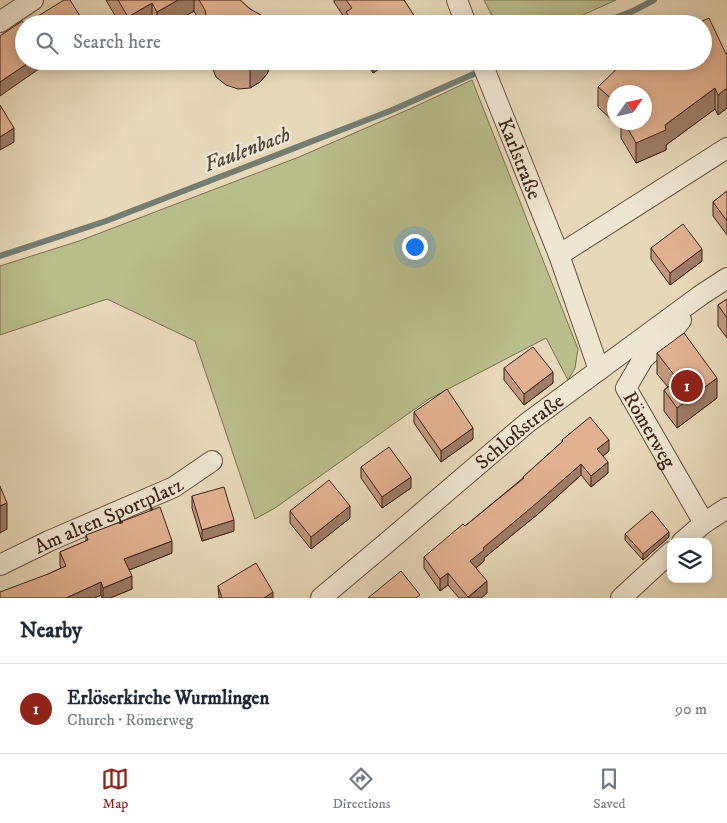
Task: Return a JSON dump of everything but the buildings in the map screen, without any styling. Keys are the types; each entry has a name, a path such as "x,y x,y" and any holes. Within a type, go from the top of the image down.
{"street":[{"path":"0,22 34,0"},
{"path":"457,0 463,15"},
{"name":"Karlstraße","path":"484,70 559,255 599,370"},
{"path":"559,255 727,148"},
{"name":"Schloßstraße","path":"321,598 527,423 727,278"},
{"name":"Römerweg","path":"701,295 672,332 643,359 626,388 704,523"},
{"name":"Am alten Sportplatz","path":"0,565 49,541 174,488 212,461"},
{"path":"687,538 704,523 727,508"},
{"path":"621,598 667,556"}],"green space":[{"path":"484,0 616,0 583,15 492,15"},
{"path":"472,80 578,349 575,368 568,380 546,338 429,399 275,508 255,519 195,341 107,299 0,335 0,266 79,241 299,157"}],"waterway":[{"name":"Faulenbach","path":"623,15 654,0"},
{"name":"Faulenbach","path":"0,256 106,221 390,111 483,70"}],"place":[{"name":"Erlöserkirche Wurmlingen","path":"687,386"}]}
